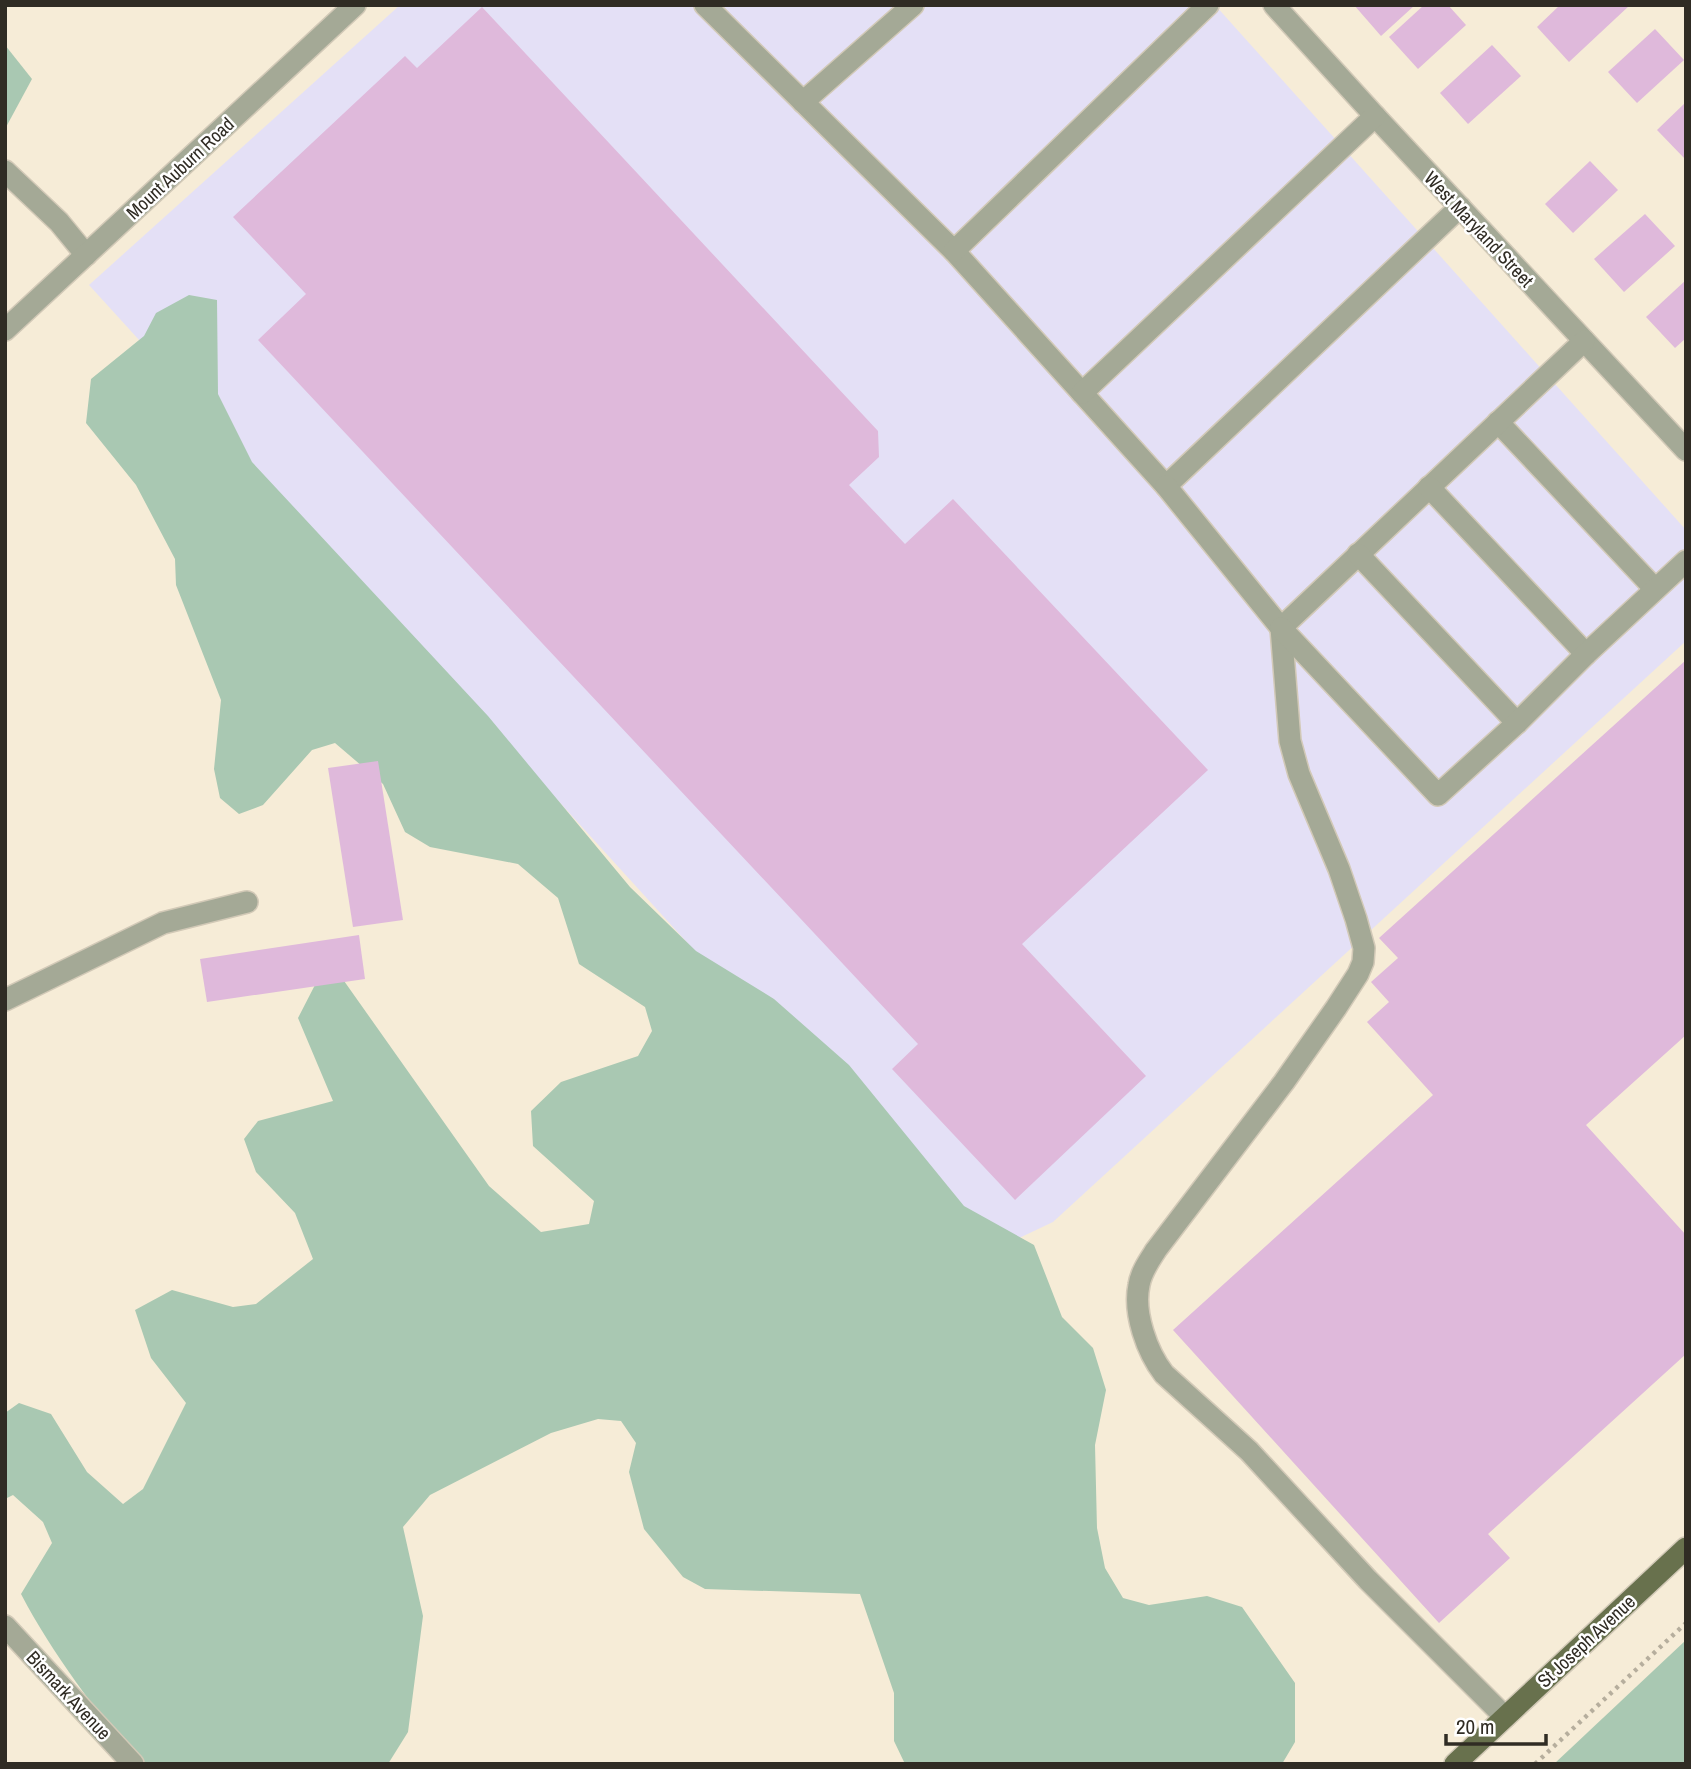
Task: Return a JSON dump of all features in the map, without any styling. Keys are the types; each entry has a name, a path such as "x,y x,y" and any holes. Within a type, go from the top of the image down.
{"main road":[{"name":"St Joseph Avenue","path":"1455,1764 1686,1548"}],"street":[{"name":"Mount Auburn Road","path":"9,319 86,255 355,5"},
{"path":"705,5 954,251 1166,486 1281,628 1438,795 1686,561"},
{"path":"803,102 913,5"},
{"path":"954,251 1208,5"},
{"name":"West Maryland Street","path":"1274,5 1686,450"},
{"path":"1082,393 1375,116"},
{"path":"5,171 59,222 86,255"},
{"path":"1166,486 1460,207"},
{"path":"1281,628 1584,341"},
{"path":"1498,422 1654,589"},
{"path":"1429,487 1586,654"},
{"path":"1358,554 1517,723"},
{"path":"1281,628 1290,741 1299,774 1339,869 1356,919 1364,948 1363,962 1336,1008 1284,1082 1156,1250 1144,1269 1138,1287 1138,1309 1153,1360 1164,1374 1249,1451 1368,1580 1505,1717"},
{"path":"5,1000 163,922 247,902"},
{"name":"Bismark Avenue","path":"5,1626 132,1764"}],"path":[{"path":"1535,1764 1686,1623"}],"shaded area":[{"path":"400,5 1215,5 1686,530 1686,641 1053,1222 975,1259 89,285"}],"green space":[{"path":"5,45 32,79 5,129"},
{"path":"189,295 217,300 218,394 252,462 488,716 630,887 696,951 774,999 849,1065 964,1206 1034,1245 1062,1317 1093,1348 1106,1390 1095,1445 1097,1528 1105,1568 1123,1598 1149,1605 1207,1596 1242,1607 1295,1683 1295,1742 1282,1764 905,1764 894,1741 894,1693 860,1594 705,1589 683,1577 644,1529 629,1472 636,1443 621,1421 598,1419 551,1433 430,1495 403,1527 423,1616 408,1732 388,1764 140,1764 91,1703 61,1661 21,1594 52,1543 43,1522 13,1495 5,1499 5,1413 19,1403 51,1414 87,1472 123,1504 143,1489 186,1403 151,1358 135,1310 172,1290 233,1307 256,1304 313,1259 295,1213 256,1172 244,1139 258,1121 333,1101 298,1018 316,983 337,971 489,1186 541,1232 589,1224 594,1201 533,1146 531,1111 561,1082 638,1056 652,1031 645,1007 579,964 558,898 518,864 430,847 405,832 383,784 335,743 312,750 263,805 239,814 220,798 214,769 221,700 176,585 175,559 136,485 86,423 91,379 144,336 156,313"},
{"path":"1686,1640 1686,1764 1554,1764"}],"building":[{"path":"1354,5 1415,5 1381,36"},
{"path":"1424,5 1448,5 1466,25 1418,69 1389,37"},
{"path":"1560,5 1630,5 1569,62 1537,27"},
{"path":"482,7 878,431 879,457 849,485 905,544 953,499 1208,770 1022,944 1146,1076 1015,1200 892,1069 918,1044 258,340 306,294 233,217 405,56 417,68"},
{"path":"1655,29 1684,60 1637,103 1608,72"},
{"path":"1492,45 1521,76 1468,124 1440,93"},
{"path":"1686,102 1686,160 1657,130"},
{"path":"1590,161 1618,190 1573,233 1545,204"},
{"path":"1645,214 1675,246 1624,292 1594,259"},
{"path":"1686,280 1686,338 1675,348 1646,317"},
{"path":"1686,660 1686,1035 1586,1125 1686,1235 1686,1354 1488,1534 1510,1558 1439,1623 1173,1330 1433,1095 1367,1022 1389,1002 1371,982 1398,958 1379,938"},
{"path":"378,761 403,920 353,927 328,768"},
{"path":"359,935 365,979 207,1002 200,959"}]}
